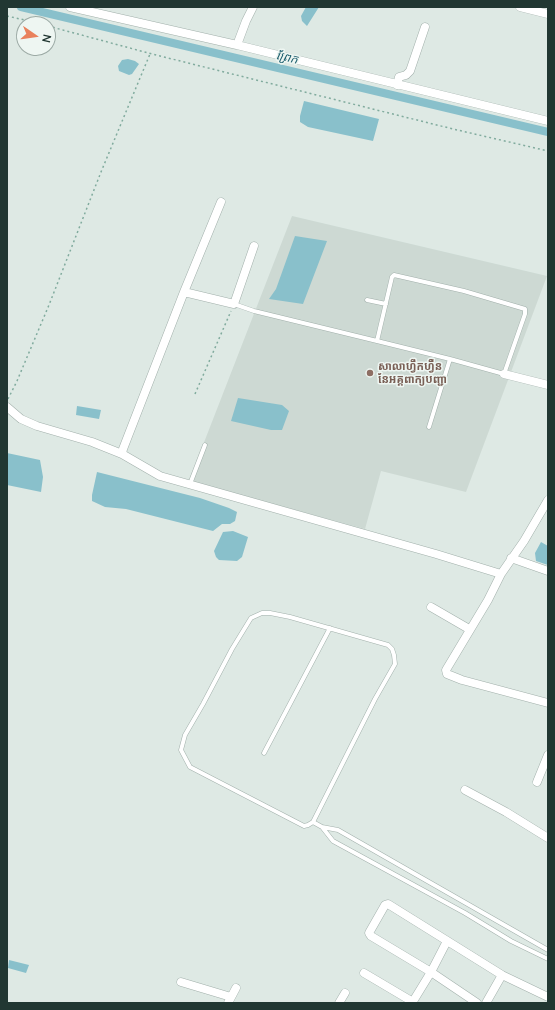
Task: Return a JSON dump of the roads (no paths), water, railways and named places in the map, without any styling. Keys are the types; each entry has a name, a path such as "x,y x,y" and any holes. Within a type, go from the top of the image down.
{"street":[{"path":"70,7 237,45 548,121"},
{"path":"237,45 253,7"},
{"path":"520,7 548,14"},
{"path":"397,85 399,77 406,75 410,71 425,27"},
{"path":"122,454 184,292 221,202"},
{"path":"184,292 234,304 254,246"},
{"path":"504,374 548,385"},
{"path":"7,407 21,419 38,426 92,442 122,454 160,476 284,510 501,574"},
{"path":"548,500 524,541 501,574 488,600 469,629 446,670 447,674 462,680 548,703"},
{"path":"512,558 548,571"},
{"path":"432,607 469,629"},
{"path":"537,782 548,755"},
{"path":"465,790 506,812 548,838"},
{"path":"477,1003 431,972 371,936 370,933 385,905 388,904 502,975 548,997"},
{"path":"364,973 412,1003 431,972 447,941"},
{"path":"486,1003 502,975"},
{"path":"181,982 230,1000 236,988"},
{"path":"339,1003 345,993"}],"lane":[{"path":"234,304 254,311 450,359 504,374 525,314 525,309 464,291 396,275 392,277 377,341"},
{"path":"367,300 386,304"},
{"path":"429,427 450,359"},
{"path":"190,485 205,445"},
{"path":"262,613 270,613 330,628 388,645 392,649 395,664 374,699 313,822 304,826 190,767 181,750 185,735 232,649 251,618 262,613"},
{"path":"264,753 330,628"},
{"path":"313,822 322,827 338,830 548,950"},
{"path":"322,827 333,841 465,913 511,941 548,959"}],"water":[{"path":"306,7 319,7 307,26 302,21 301,16"},
{"path":"128,59 139,64 132,74 129,75 119,71 118,66 122,60"},
{"path":"304,101 379,119 373,141 308,127 300,122"},
{"path":"295,236 327,241 303,304 269,299 276,289"},
{"path":"238,398 282,405 289,411 282,430 271,430 231,421"},
{"path":"77,406 101,410 99,419 76,415"},
{"path":"7,453 40,460 43,477 41,492 7,485"},
{"path":"97,472 200,498 229,508 237,512 235,521 230,524 222,524 213,531 126,509 105,507 92,501"},
{"path":"233,531 248,537 242,557 237,561 219,560 214,551 223,532"},
{"path":"541,542 548,546 548,565 536,561 535,553"},
{"path":"9,960 29,965 26,973 8,968"}],"waterway":[{"name":"ព្រែក","path":"21,7 548,132"}],"place":[{"name":"សាលាហ្វឹកហ្វឺន នែអគ្គពាក្យបញ្ជា","path":"370,373"}]}
